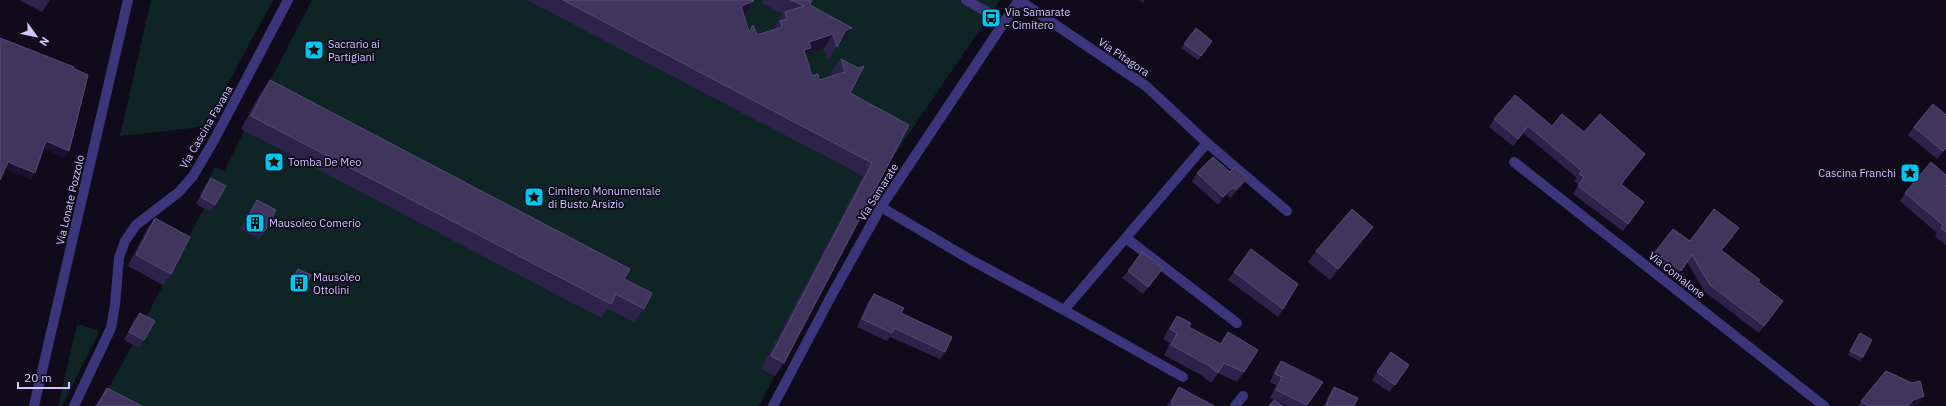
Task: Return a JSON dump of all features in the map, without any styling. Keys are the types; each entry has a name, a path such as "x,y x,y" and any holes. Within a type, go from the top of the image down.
{"street":[{"name":"Via Lonate Pozzolo","path":"34,406 128,0"},
{"name":"Via Cascina Favana","path":"74,406 111,328 115,304 119,258 125,241 136,225 176,195 193,176 214,142 288,0"},
{"path":"966,0 992,14"},
{"name":"Via Pitagora","path":"1019,0 1146,86 1207,144 1287,211"},
{"name":"Via Samarate","path":"773,406 835,289 881,207 1019,0"},
{"path":"1064,310 1207,144"},
{"name":"Via Comalone","path":"1514,162 1824,406"},
{"path":"881,207 971,260 1183,377"},
{"path":"1126,238 1237,323"},
{"path":"1235,406 1243,396"}],"green space":[{"path":"151,0 273,0 207,123 192,128 120,136"},
{"name":"Cimitero Monumentale di Busto Arsizio","path":"312,0 1000,0 876,182 759,406 95,406 101,403 132,345 124,340 134,321 142,325 163,285 128,266 147,229 183,248 204,208 196,204 215,167 224,171 244,131 241,129 260,94 263,95"},
{"path":"77,324 98,330 99,332 62,406 58,406"}],"building":[{"path":"563,0 751,0 754,1 741,6 749,32 753,25 757,35 782,27 780,21 787,19 785,12 804,6 791,0 812,0 810,5 852,28 846,30 837,47 833,34 809,42 811,48 804,50 812,76 818,74 819,80 845,72 841,59 858,68 864,66 850,93 909,125 784,363 771,356 872,163"},
{"path":"1196,28 1212,41 1201,56 1184,44"},
{"path":"0,38 74,67 73,68 88,75 69,151 46,141 35,173 8,162 0,180"},
{"path":"270,80 630,269 624,279 652,293 644,309 616,294 611,304 251,116"},
{"path":"1515,95 1552,126 1562,114 1584,132 1600,114 1645,154 1621,184 1644,202 1628,224 1578,186 1584,177 1579,174 1582,171 1528,126 1518,139 1494,119"},
{"path":"1933,104 1946,115 1946,148 1943,151 1914,127"},
{"path":"1213,157 1230,172 1235,167 1247,178 1236,190 1233,187 1223,197 1197,173"},
{"path":"1931,162 1946,175 1946,232 1941,228 1943,225 1905,193"},
{"path":"211,178 226,186 215,205 201,197"},
{"path":"257,200 276,210 265,231 246,221"},
{"path":"1352,209 1373,227 1338,269 1316,251"},
{"path":"1714,209 1739,228 1721,250 1760,280 1758,282 1783,301 1764,326 1710,285 1692,255 1681,271 1655,252 1673,229 1690,241"},
{"path":"155,218 190,237 171,274 136,255"},
{"path":"1251,249 1298,284 1283,309 1234,272"},
{"path":"1142,252 1163,268 1148,287 1128,271"},
{"path":"298,269 311,275 305,288 292,281"},
{"path":"874,294 904,308 901,313 952,337 945,352 894,328 892,333 862,319"},
{"path":"140,313 155,321 144,340 129,332"},
{"path":"1177,316 1191,323 1189,327 1221,344 1228,332 1258,350 1244,372 1224,363 1218,373 1208,365 1171,345 1177,333 1170,329"},
{"path":"1860,333 1872,340 1863,357 1850,351"},
{"path":"1391,352 1409,365 1395,385 1377,372"},
{"path":"1281,361 1323,382 1307,405 1276,390 1282,377 1275,374"},
{"path":"1886,371 1912,383 1920,381 1924,396 1913,400 1908,406 1868,406 1861,401"},
{"path":"1179,387 1214,406 1172,406 1172,401"},
{"path":"1334,387 1358,398 1354,406 1326,406"},
{"path":"107,388 142,406 97,406"},
{"path":"1274,400 1283,406 1269,406"}],"place":[{"name":"Via Samarate - Cimitero","path":"991,18"},
{"name":"Sacrario ai Partigiani","path":"314,50"},
{"name":"Tomba De Meo","path":"274,162"},
{"name":"Cascina Franchi","path":"1910,173"},
{"name":"Cimitero Monumentale di Busto Arsizio","path":"534,197"},
{"name":"Mausoleo Comerio","path":"255,223"},
{"name":"Mausoleo Ottolini","path":"299,283"}]}
